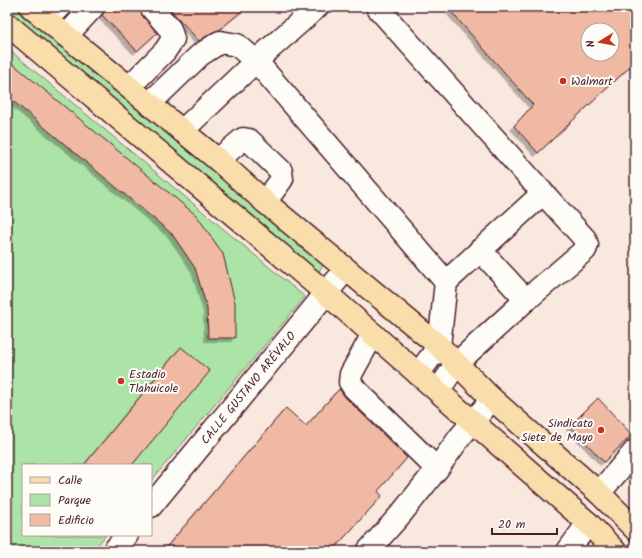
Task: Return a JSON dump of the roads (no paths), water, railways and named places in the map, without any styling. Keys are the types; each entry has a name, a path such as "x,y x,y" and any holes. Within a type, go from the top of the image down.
{"main road":[{"path":"46,11 66,36 218,160 265,202 439,346 492,399 599,493 635,529"},
{"path":"7,24 326,293 588,523 615,551"}],"street":[{"path":"66,36 93,7"},
{"path":"129,87 165,51 173,39 170,29 151,7"},
{"path":"182,131 316,7"},
{"path":"377,7 585,239 587,245 585,250 526,300 456,363 438,391"},
{"path":"149,104 200,55 220,42 237,45 256,61 446,282"},
{"path":"218,160 243,139 249,140 272,160 281,171 282,179 265,202"},
{"path":"418,374 439,346 446,282 543,193"},
{"path":"480,250 526,300"},
{"name":"CALLE GUSTAVO ARÉVALO","path":"152,505 346,269"},
{"path":"373,334 351,374 350,382 354,388 437,469"},
{"path":"368,551 401,514 437,469 472,421 492,399"},
{"path":"599,493 635,451"},
{"path":"568,551 588,523"},
{"path":"114,551 127,536"}],"place":[{"name":"Walmart","path":"563,81"},
{"name":"Estadio Tlahuicole","path":"121,381"},
{"name":"Sindicato Siete de Mayo","path":"601,430"}]}
